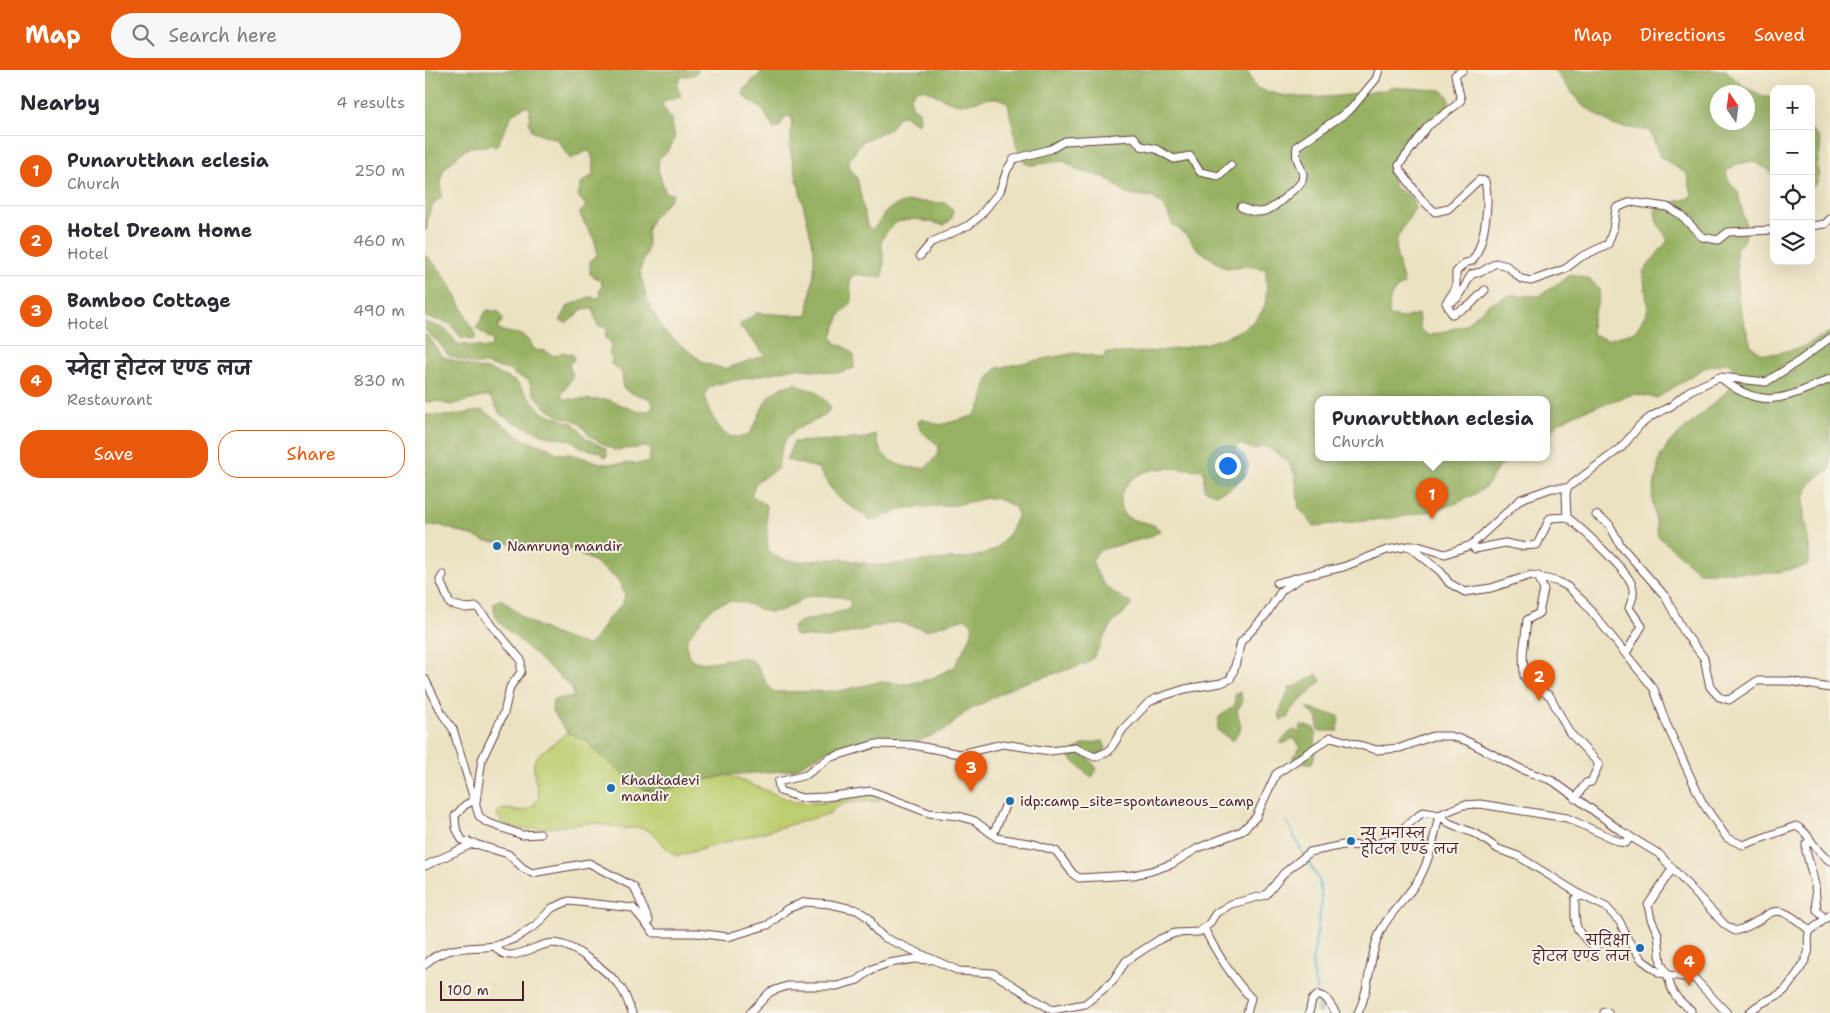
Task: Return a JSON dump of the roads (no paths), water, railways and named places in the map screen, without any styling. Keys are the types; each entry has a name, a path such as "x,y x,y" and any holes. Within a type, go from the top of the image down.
{"street":[{"path":"1241,206 1257,214 1265,212 1298,186 1303,174 1297,166 1297,146 1350,110 1376,79 1379,70"},
{"path":"1445,303 1456,288 1456,272 1465,263 1472,261 1481,246 1487,194 1485,181 1479,180 1448,210 1435,212 1422,200 1400,170 1399,165 1428,126 1461,100 1455,76 1463,70"},
{"path":"920,256 932,242 969,225 979,217 1000,191 1007,170 1014,160 1051,149 1065,141 1134,137 1141,146 1156,149 1174,159 1190,156 1200,172 1219,176 1231,165"},
{"path":"1445,303 1456,300 1461,295 1472,274 1487,269 1496,263 1507,266 1521,279 1531,281 1565,269 1581,257 1608,244 1613,230 1616,208 1631,202 1667,207 1681,216 1702,237 1718,240 1728,232 1770,230"},
{"path":"1815,225 1825,224 1830,219"},
{"path":"1445,303 1451,314 1462,311 1485,290"},
{"path":"1626,653 1642,626 1629,608 1634,593 1632,584 1604,551 1567,517 1565,494 1567,488 1622,447 1639,426 1671,406 1689,391 1720,378 1766,382 1830,338"},
{"path":"1720,378 1734,389 1751,398 1786,398 1830,379"},
{"path":"1277,583 1299,575 1303,576 1343,567 1387,550 1418,546 1445,554 1471,546 1521,499 1551,488 1567,488"},
{"path":"1596,515 1609,524 1621,546 1665,596 1684,632 1704,658 1710,688 1719,697 1729,700 1757,681 1789,681 1830,688"},
{"path":"1471,546 1475,549 1505,543 1520,546 1537,545 1551,518 1567,517"},
{"path":"1409,546 1441,572 1449,583 1465,592 1491,588 1531,575 1538,575 1568,588 1626,653 1658,695 1666,724 1702,802 1727,838 1743,845 1796,826 1805,830 1814,848 1830,861"},
{"path":"443,575 440,580 450,604 466,608 477,607 521,660 521,672 510,687 504,713 482,758 476,801"},
{"path":"1538,575 1544,590 1539,613 1527,620 1523,654 1523,676 1530,684 1550,696 1569,732 1599,764 1591,782 1586,783 1575,799"},
{"path":"1303,576 1282,590 1265,616 1241,642 1230,679 1221,683 1185,689 1149,702 1123,729 1109,751 1095,757 1075,748 1050,750 1003,744 960,754 913,745 875,744 829,758 806,775 778,782 780,791 802,798 825,798 871,791 929,813 975,821 997,838 1034,844 1055,851 1073,874 1079,878 1133,875 1172,864 1198,848 1249,826 1257,817 1276,774 1331,737 1377,750 1400,748 1433,736 1450,736 1467,741 1532,774 1553,781 1575,799 1630,837 1659,854 1725,925 1735,931 1744,928 1770,911 1778,910 1795,917 1810,931"},
{"path":"425,680 443,715 453,729 479,816 486,822 522,835 540,834"},
{"path":"476,801 465,805 455,816 456,828 462,840 491,847 508,854 523,868 532,873 589,864 634,888 654,933"},
{"path":"1439,815 1463,805 1481,804 1567,818 1620,842 1625,843 1630,837"},
{"path":"993,835 1005,806"},
{"path":"1079,1013 1085,1004 1112,982 1126,962 1160,939 1175,933 1199,932 1205,928 1216,913 1231,904 1266,895 1284,873 1311,852 1343,845 1370,846 1391,839 1423,812 1439,815 1449,823 1478,835 1498,849 1518,856 1581,895 1606,907 1619,922 1628,940 1642,960 1660,973 1695,979 1727,1013"},
{"path":"1358,1013 1365,997 1371,953 1377,938 1396,906 1420,877 1439,815"},
{"path":"1749,1013 1768,998 1783,992 1807,955 1810,931 1827,917 1817,910 1812,870 1806,851 1806,844 1810,840"},
{"path":"425,866 473,843"},
{"path":"1672,869 1648,905 1658,934 1661,963 1677,1000 1691,1010 1691,1013"},
{"path":"1581,895 1575,899 1575,922 1579,935 1596,948 1591,956"},
{"path":"425,965 430,959 446,950 495,946 522,934 536,925 552,908 569,901 633,908 654,933 696,933 728,937 768,925 787,909 805,902 830,904 857,910 869,918 874,928 883,937 959,970 993,973 1052,1010 1085,1004"},
{"path":"1205,928 1214,946 1232,971 1235,981 1251,998 1247,1013"},
{"path":"495,946 499,953 508,956 555,943 578,952 599,967 621,988 632,1013"},
{"path":"750,1013 770,992 787,986 837,986 858,980 872,968 915,959 943,963"},
{"path":"1309,1013 1312,1000 1318,995 1326,998 1336,1013"}],"waterway":[{"path":"1287,821 1303,854"},
{"path":"1308,861 1319,880 1322,900 1312,964 1317,994"},
{"path":"1318,998 1319,1013"}],"place":[{"name":"Punarutthan eclesia","path":"1432,519"},
{"name":"Namrung mandir","path":"497,546"},
{"name":"Hotel Dream Home","path":"1539,701"},
{"name":"Khadkadevi mandir","path":"611,788"},
{"name":"Bamboo Cottage","path":"971,792"},
{"name":"idp:camp_site=spontaneous_camp","path":"1010,801"},
{"name":"न्यू मनास्लु होटल एण्ड लज","path":"1351,841"},
{"name":"सदिक्षा होटल एण्ड लज","path":"1640,948"},
{"name":"स्नेहा होटल एण्ड लज","path":"1689,986"}]}
